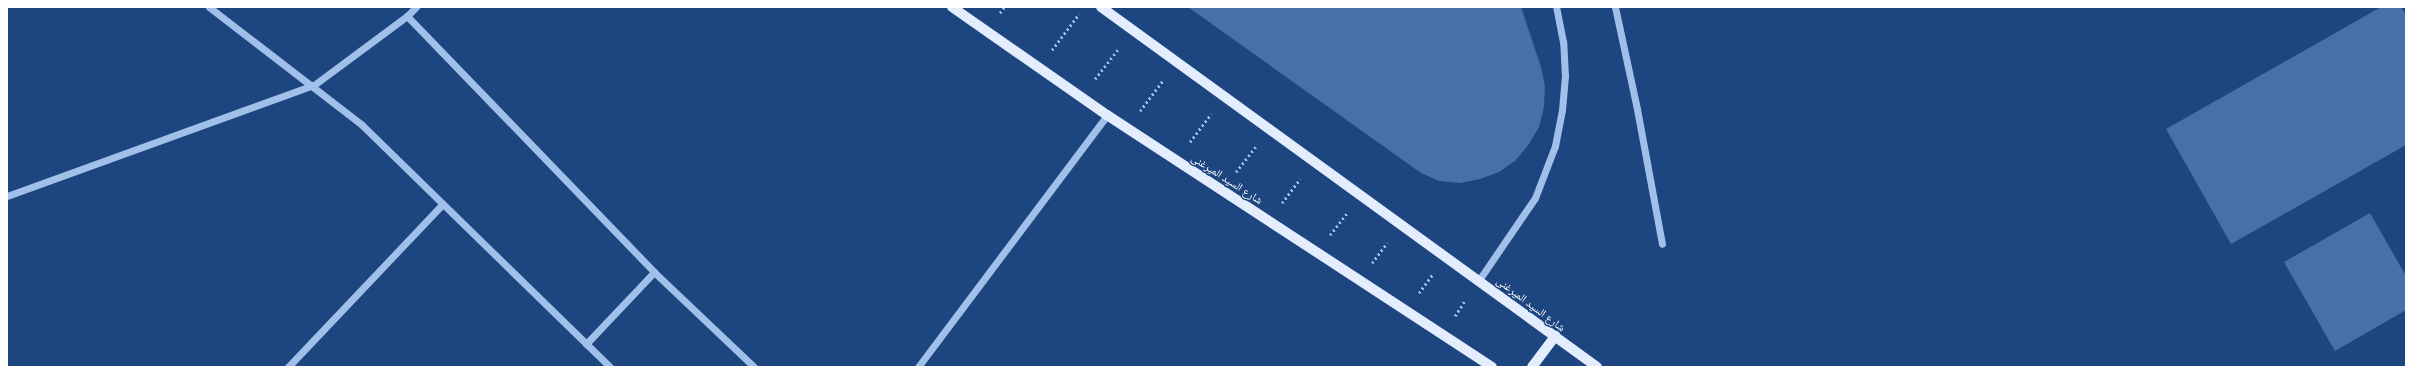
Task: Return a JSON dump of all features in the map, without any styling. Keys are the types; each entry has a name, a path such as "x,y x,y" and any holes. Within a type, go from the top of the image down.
{"main road":[{"name":"شارع السيد الميرغنى","path":"952,7 1107,115 1492,367"},
{"name":"شارع السيد الميرغنى","path":"1101,7 1361,194 1597,367"},
{"path":"1532,367 1554,336"}],"lane":[{"path":"209,7 314,85 362,125 442,205 610,367"},
{"path":"7,196 314,85 407,16 416,7"},
{"path":"1479,280 1535,198 1555,146 1562,110 1565,76 1563,42 1556,7"},
{"path":"1615,7 1637,109 1662,244"},
{"path":"407,16 654,272 754,367"},
{"path":"918,367 1107,115"},
{"path":"288,367 442,205"},
{"path":"586,344 654,272"}],"path":[{"path":"1039,67 1084,7"},
{"path":"1081,97 1132,30"},
{"path":"1127,128 1177,62"},
{"path":"1176,160 1225,96"},
{"path":"1222,190 1269,128"},
{"path":"1268,221 1314,160"},
{"path":"1316,253 1361,194"},
{"path":"1358,280 1402,224"},
{"path":"1405,311 1446,256"},
{"path":"1442,335 1479,280"}],"building":[{"path":"1188,7 1521,7 1541,67 1545,86 1544,107 1539,127 1529,144 1516,160 1499,172 1480,179 1460,183 1439,181 1421,173"},
{"path":"2381,7 2401,7 2406,15 2406,145 2231,244 2166,129"},
{"path":"2370,213 2406,276 2406,310 2335,351 2284,262"}]}
